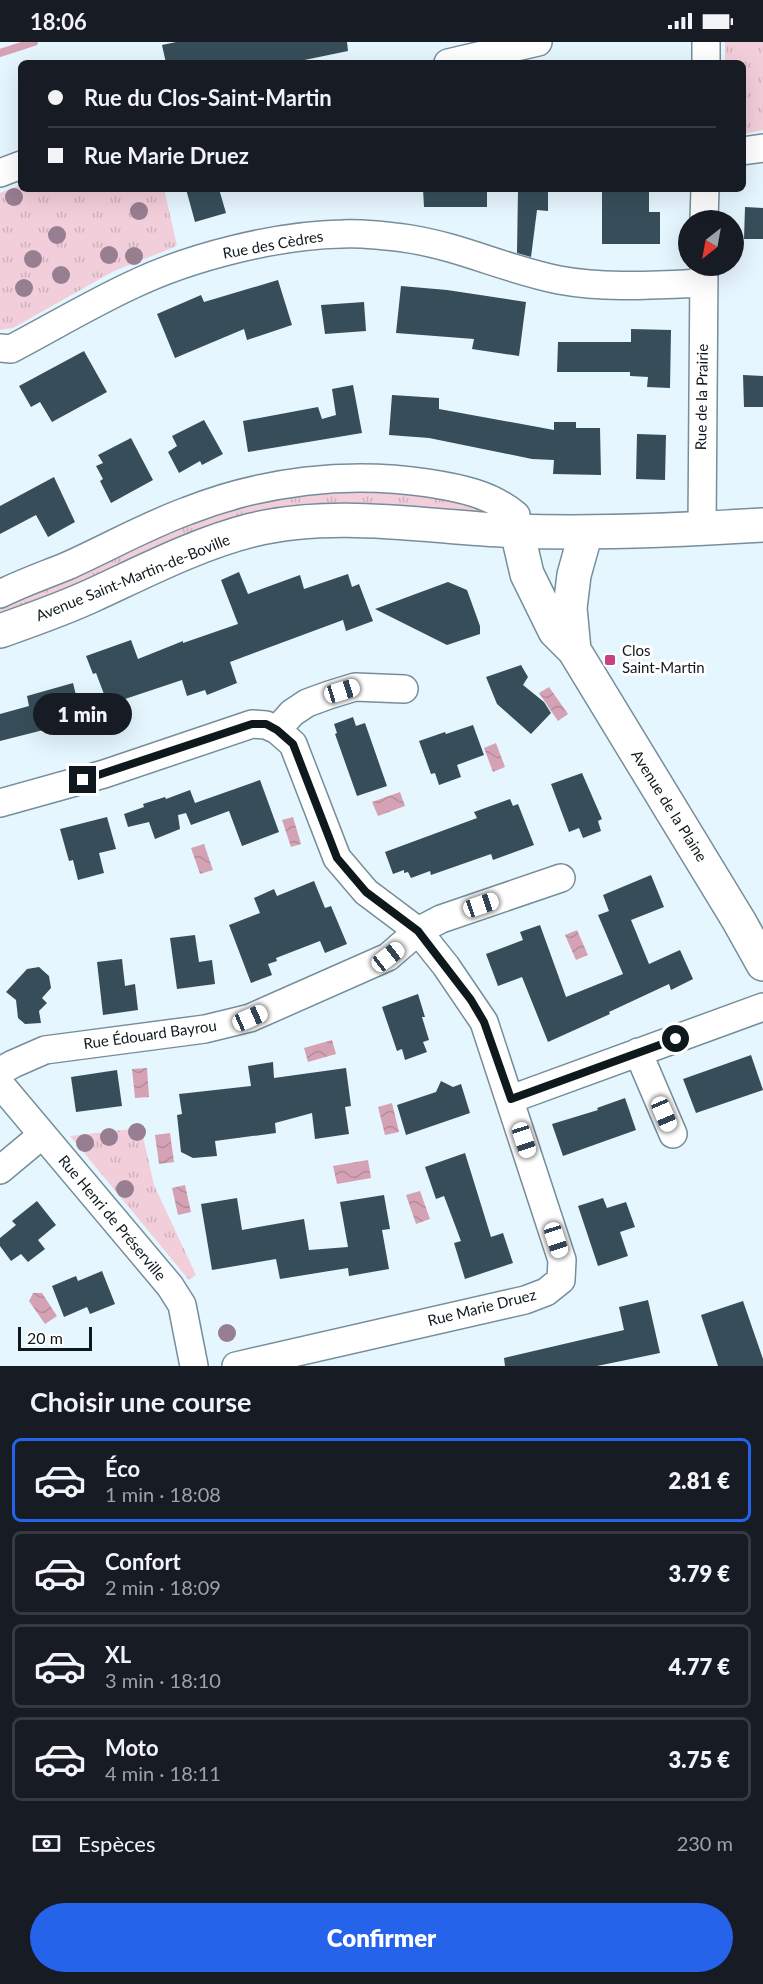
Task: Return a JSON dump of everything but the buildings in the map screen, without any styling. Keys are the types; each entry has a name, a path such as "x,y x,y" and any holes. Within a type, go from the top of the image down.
{"street":[{"path":"461,60 538,42"},
{"path":"706,42 706,60"},
{"path":"746,151 763,148"},
{"path":"0,173 18,166"},
{"path":"704,210 705,192"},
{"name":"Rue des Cèdres","path":"0,348 11,349 132,284 190,263 244,248 293,239 341,234 387,236 438,245 560,280 616,286 689,276"},
{"name":"Rue de la Prairie","path":"702,529 704,276"},
{"path":"0,594 186,511 223,498 309,480 367,478 407,480 442,485 483,495 502,504 516,515 517,531"},
{"name":"Avenue Saint-Martin-de-Boville","path":"0,631 90,596 210,544 253,530 297,523 353,521 517,531 586,532 763,525"},
{"name":"Avenue Saint-Martin-de-Boville","path":"702,529 763,533"},
{"name":"Avenue de la Plaine","path":"517,531 527,574 555,632 574,650 740,921 763,963"},
{"name":"Avenue de la Plaine","path":"574,650 570,608 574,575 586,532"},
{"path":"0,803 104,774 252,724 266,724 277,730 299,708 329,694 355,687 404,689"},
{"name":"Rue Marie Druez","path":"236,1366 525,1300 546,1292 561,1280 562,1260 484,1022 446,966 418,931 366,892 337,858 293,744 277,730"},
{"name":"Rue Édouard Bayrou","path":"0,1071 45,1050 205,1029 250,1018 388,957 418,931 441,919 561,878"},
{"path":"511,1099 763,1007"},
{"path":"638,1052 673,1134"},
{"name":"Rue Henri de Préserville","path":"0,1084 170,1286 182,1305 194,1366"},
{"path":"3,1172 42,1135"}],"green space":[{"path":"725,42 763,42 763,130 746,133 746,60 725,60"},
{"path":"18,186 18,192 165,192 177,246 114,271 13,328 0,330 0,193"},
{"path":"308,490 438,492 487,510 482,516 354,505 0,619 0,609 82,574 173,528 212,512"},
{"path":"141,1128 154,1185 196,1275 189,1280 70,1136"}],"water":[{"path":"549,687 568,714 558,721 539,693"},
{"path":"496,743 505,767 493,772 484,748"},
{"path":"400,792 405,806 378,816 372,802"},
{"path":"293,817 301,844 291,847 282,820"},
{"path":"204,844 213,870 200,874 191,848"},
{"path":"577,930 588,955 576,960 565,935"},
{"path":"332,1040 336,1054 308,1062 304,1048"},
{"path":"147,1068 149,1097 135,1098 132,1069"},
{"path":"392,1103 399,1132 385,1135 378,1107"},
{"path":"170,1133 174,1162 159,1164 155,1135"},
{"path":"368,1160 371,1178 337,1184 333,1166"},
{"path":"185,1185 191,1212 178,1215 172,1188"},
{"path":"420,1191 430,1219 416,1224 406,1195"},
{"path":"33,1293 42,1293 57,1316 45,1324 29,1301"}],"waterway":[{"path":"0,53 34,42"}],"place":[{"name":"Clos Saint-Martin","path":"610,660"}],"route":[{"path":"83,780 252,724 266,724 293,744 337,858 366,892 418,931 471,1000 484,1022 511,1099 676,1039"}]}
